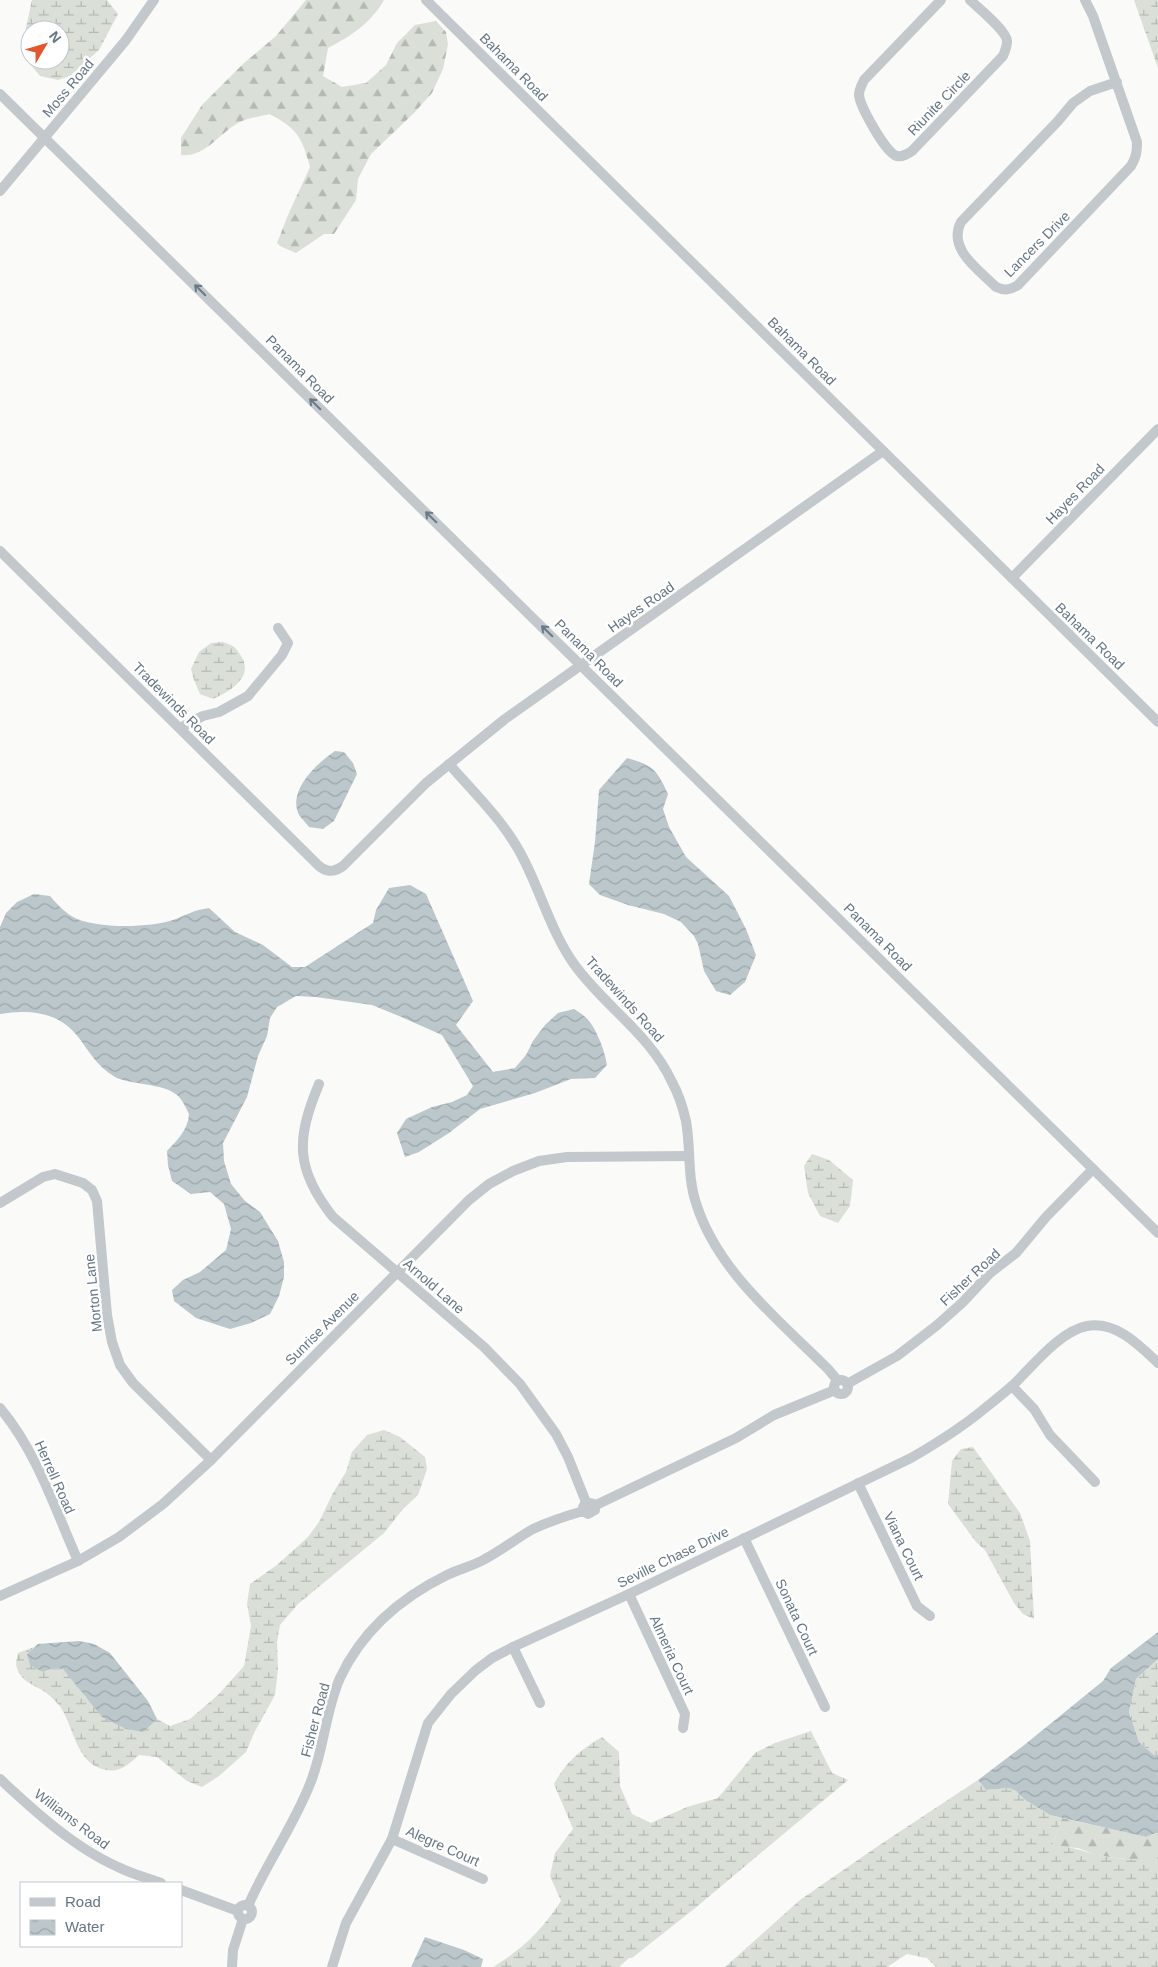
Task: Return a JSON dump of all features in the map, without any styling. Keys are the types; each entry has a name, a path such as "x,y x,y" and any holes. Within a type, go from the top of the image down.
{"street":[{"name":"Moss Road","path":"0,191 126,40 154,0"},
{"name":"Bahama Road","path":"426,0 1158,722"},
{"name":"Riunite Circle","path":"941,0 864,80 860,88 861,101 884,146 892,154 898,156 912,152 1003,56 1007,40 1003,32 970,0"},
{"name":"Lancers Drive","path":"1085,0 1093,16 1137,142 1138,152 1131,166 1018,285 1012,289 1003,290 996,287 961,251 956,234 961,222 1073,103 1090,91 1116,82"},
{"name":"Panama Road","path":"0,94 1158,1233"},
{"name":"Hayes Road","path":"1012,578 1158,429"},
{"name":"Hayes Road","path":"331,871 343,866 426,783 505,719 883,451"},
{"name":"Tradewinds Road","path":"0,551 319,866 324,870 331,871"},
{"path":"180,728 203,716 219,712 248,696 282,655 288,643 278,628"},
{"name":"Tradewinds Road","path":"449,764 512,837 562,946 575,965 594,989 645,1039 662,1061 673,1083 686,1121 690,1178 695,1202 710,1239 741,1282 828,1369 840,1385"},
{"name":"Arnold Lane","path":"318,1084 307,1111 302,1134 303,1157 307,1176 319,1199 333,1217 484,1347 520,1384 556,1434 568,1457 588,1506"},
{"name":"Sunrise Avenue","path":"0,1596 78,1562 119,1537 163,1504 211,1460 469,1200 490,1184 513,1171 539,1162 567,1157 688,1156"},
{"name":"Fisher Road","path":"241,1915 242,1906 248,1906 260,1879 288,1832 310,1783 340,1681 352,1656 371,1630 394,1607 425,1586 497,1553 532,1530 736,1438 774,1415 897,1356 936,1326 962,1303 990,1273 1016,1253 1046,1217 1093,1169"},
{"name":"Morton Lane","path":"0,1203 43,1177 55,1174 83,1183 92,1190 97,1201 107,1315 112,1342 120,1364 133,1383 211,1460"},
{"name":"Seville Chase Drive","path":"332,1967 346,1923 392,1839 428,1723 461,1683 492,1658 629,1594 939,1442 1012,1386 1061,1338 1074,1330 1088,1326 1104,1327 1121,1332 1135,1341 1158,1363"},
{"path":"1012,1386 1034,1409 1050,1435 1095,1482"},
{"name":"Herrell Road","path":"0,1408 24,1441 36,1464 78,1562"},
{"name":"Viana Court","path":"858,1483 918,1606 930,1616"},
{"name":"Sonata Court","path":"744,1538 825,1708"},
{"name":"Almeria Court","path":"629,1594 685,1714 683,1728"},
{"path":"513,1648 540,1703"},
{"name":"Williams Road","path":"0,1779 37,1812 94,1855 118,1868 159,1882"},
{"name":"Alegre Court","path":"392,1839 483,1879"},
{"path":"182,1890 241,1915 232,1967"}],"green space":[{"path":"32,0 107,0 118,14 99,50 70,76 58,80 40,76 35,70 70,70 70,20 28,20"},
{"path":"306,0 384,0 373,16 360,28 328,48 323,76 342,87 366,83 386,65 397,43 415,25 436,21 446,32 448,44 443,69 432,93 371,154 358,179 356,200 334,234 324,234 296,253 277,243 310,167 301,141 292,129 269,114 249,119 231,127 204,149 189,155 181,155 181,138 202,105 243,64 276,36"},
{"path":"1134,0 1158,0 1158,68"},
{"path":"223,642 237,650 241,656 245,671 243,677 233,688 213,699 200,694 191,669 199,652 211,643"},
{"path":"812,1154 829,1160 853,1180 850,1206 838,1223 820,1216 808,1193 804,1166"},
{"path":"384,1430 400,1437 425,1457 427,1469 418,1495 403,1509 384,1533 298,1604 280,1625 277,1642 278,1669 275,1695 246,1752 219,1776 202,1787 187,1781 157,1757 139,1755 124,1767 111,1771 96,1766 88,1760 77,1744 59,1705 47,1693 25,1680 19,1673 16,1665 18,1653 34,1647 27,1654 43,1672 53,1668 63,1669 86,1698 144,1732 157,1719 170,1726 190,1719 218,1695 244,1666 251,1626 247,1604 250,1584 277,1565 308,1537 319,1522 346,1472 352,1452 367,1435"},
{"path":"973,1447 1020,1513 1030,1541 1034,1619 1023,1614 1014,1603 985,1550 976,1542 948,1504 952,1461 961,1449"},
{"path":"1158,1659 1158,1755 1154,1755 1139,1742 1129,1712 1136,1679"},
{"path":"811,1731 832,1773 848,1780 694,1909 632,1958 629,1958 619,1967 493,1967 514,1953 531,1938 561,1901 550,1876 555,1853 573,1829 554,1784 569,1763 587,1746 602,1737 619,1752 620,1786 632,1814 651,1823 687,1807 718,1798 755,1753 775,1743"},
{"path":"978,1780 986,1790 1009,1788 1050,1815 1062,1818 1052,1846 1070,1847 1098,1855 1149,1861 1158,1874 1158,1967 936,1967 927,1958 907,1954 887,1967 725,1967 800,1900"},
{"path":"1062,1818 1146,1837 1158,1832 1158,1874 1148,1861 1096,1855 1078,1848 1052,1846"}],"water":[{"path":"335,751 344,752 353,763 357,774 334,821 323,829 309,827 299,815 296,806 300,787 313,770"},
{"path":"627,758 648,766 661,779 668,794 663,809 669,827 686,857 729,896 746,929 756,955 745,982 730,995 716,991 704,971 698,944 694,936 681,922 664,914 628,905 600,895 589,884 595,842 599,790"},
{"path":"410,885 426,894 473,1001 456,1025 493,1072 515,1068 526,1055 533,1041 545,1025 558,1013 574,1009 588,1020 596,1031 607,1065 595,1078 571,1079 535,1093 480,1109 449,1133 419,1152 405,1157 397,1133 406,1119 432,1107 452,1102 467,1095 473,1086 442,1035 372,1005 296,996 277,1007 270,1018 267,1036 258,1056 247,1097 223,1143 224,1161 231,1184 245,1201 260,1212 278,1241 284,1262 284,1277 279,1296 270,1314 251,1323 230,1329 196,1318 174,1301 172,1290 183,1280 200,1272 226,1250 231,1229 224,1204 210,1192 191,1194 172,1181 167,1151 179,1138 187,1125 189,1114 181,1099 171,1091 121,1080 109,1073 71,1029 54,1018 44,1014 22,1012 0,1014 0,927 6,913 17,902 34,894 50,896 63,910 73,917 94,924 122,926 151,925 209,908 235,932 263,945 292,967 305,967 373,923 376,910 389,888"},
{"path":"1158,1632 1158,1659 1136,1679 1129,1712 1139,1742 1154,1755 1158,1755 1158,1832 1146,1837 1050,1815 1009,1788 986,1790 978,1780 1103,1681 1111,1668"},
{"path":"79,1641 94,1644 110,1653 148,1701 157,1719 144,1732 126,1729 102,1717 63,1669 53,1668 43,1672 30,1665 27,1654 38,1644"},
{"path":"425,1937 464,1950 483,1959 481,1967 411,1967"}]}
